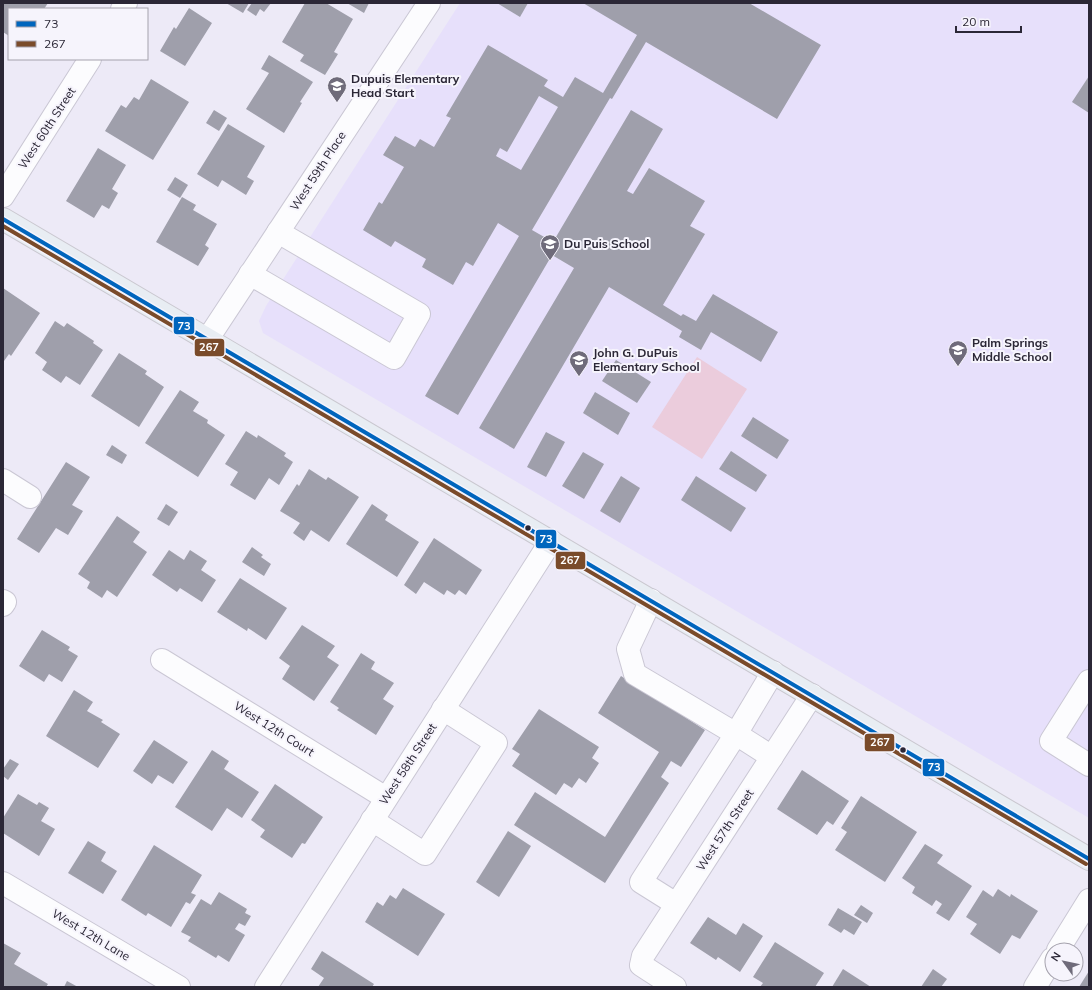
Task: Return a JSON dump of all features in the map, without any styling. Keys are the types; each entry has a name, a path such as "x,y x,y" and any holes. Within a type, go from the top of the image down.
{"main road":[{"path":"3,218 207,340 551,541 1089,859"}],"street":[{"name":"West 59th Place","path":"207,340 429,3"},
{"name":"West 60th Street","path":"3,196 89,60"},
{"path":"250,274 394,358 419,314 278,232"},
{"path":"3,480 30,497"},
{"name":"West 58th Street","path":"266,987 551,541"},
{"path":"651,600 628,649 635,674 772,757"},
{"path":"3,601 5,602 3,606"},
{"name":"West 12th Court","path":"162,660 386,798"},
{"path":"676,904 642,882 736,734 773,672"},
{"path":"1089,681 1051,741 1089,766"},
{"name":"West 57th Street","path":"676,987 641,965 643,956 812,695"},
{"path":"372,820 424,854 496,743 443,709"},
{"name":"West 12th Lane","path":"3,883 179,987"},
{"path":"1063,942 1089,900"},
{"path":"1035,987 1044,972"}],"shaded area":[{"name":"John G. DuPuis Elementary School","path":"460,3 1089,3 1089,818 263,333 259,321 266,306"},
{"path":"697,357 747,389 702,459 652,427"}],"building":[{"path":"3,3 48,3 45,8 8,8 8,35 3,32"},
{"path":"226,3 249,3 243,13"},
{"path":"252,3 271,3 264,12 260,9 256,16 247,10"},
{"path":"305,3 326,3 353,19 334,52 338,54 325,75 300,61 304,55 282,42"},
{"path":"347,3 369,3 364,13"},
{"path":"497,3 528,3 520,17"},
{"path":"583,3 749,3 821,45 777,119 646,42 612,99 610,98 532,230 553,242 631,110 663,129 627,191 633,194 649,168 705,201 690,226 705,234 663,305 681,316 683,314 696,321 713,294 778,332 761,362 711,332 701,350 679,337 682,331 609,287 514,449 479,428 574,268 552,255 458,415 425,396 519,236 498,223 473,266 466,262 453,285 422,267 426,259 395,241 391,247 363,230 379,202 382,204 404,167 383,155 395,136 415,147 420,139 434,147 451,118 446,116 488,45 548,80 544,86 563,97 575,77 603,93 637,35","holes":["539,96 558,107 521,170 496,156 500,148 507,152"]},
{"path":"189,8 212,23 185,66 160,51 174,27 176,29"},
{"path":"269,55 313,82 300,102 302,103 284,133 246,109 269,73 261,69"},
{"path":"1089,76 1089,113 1072,102"},
{"path":"151,79 189,102 153,160 105,131 121,105 126,108 134,97 139,100"},
{"path":"214,110 227,118 219,131 206,123"},
{"path":"228,124 265,146 247,177 254,181 246,195 222,180 218,187 197,174"},
{"path":"98,148 126,165 112,189 118,193 109,209 102,205 94,218 66,201"},
{"path":"175,177 188,185 180,198 167,190"},
{"path":"182,197 196,205 193,210 217,224 205,245 209,248 198,266 156,242"},
{"path":"3,288 40,313 11,356 9,354 4,361 3,361"},
{"path":"55,321 64,327 67,323 94,341 93,343 103,350 80,385 66,376 61,383 42,370 47,362 35,353"},
{"path":"119,353 147,371 145,374 164,387 139,427 91,396"},
{"path":"616,360 651,382 637,403 602,381"},
{"path":"180,390 199,402 193,411 208,420 207,423 225,435 198,477 145,443"},
{"path":"595,392 630,413 618,435 583,413"},
{"path":"753,417 789,440 777,459 741,436"},
{"path":"246,431 257,438 258,435 286,453 284,456 293,462 279,485 269,478 255,500 230,485 238,472 225,464"},
{"path":"546,432 565,442 546,477 527,467"},
{"path":"112,445 127,455 122,464 106,455"},
{"path":"731,451 767,475 756,492 719,469"},
{"path":"583,452 604,464 584,499 562,486"},
{"path":"66,462 90,477 72,505 83,511 68,535 56,528 39,553 17,539"},
{"path":"309,469 326,480 328,477 359,497 329,542 311,530 304,541 293,533 300,523 280,511 297,484 299,486"},
{"path":"621,476 640,488 620,523 600,511"},
{"path":"696,476 746,508 731,532 681,500"},
{"path":"166,504 178,512 169,526 157,519"},
{"path":"372,504 388,515 385,520 419,542 397,577 346,544"},
{"path":"117,516 140,532 133,542 147,552 117,597 107,590 102,598 87,588 90,582 78,574"},
{"path":"434,538 482,570 466,595 459,590 455,595 447,590 444,595 424,582 416,594 404,585"},
{"path":"252,547 263,555 261,557 271,564 264,576 242,562"},
{"path":"169,550 184,560 190,550 207,561 201,570 216,580 202,602 180,588 177,592 152,575"},
{"path":"240,578 287,608 266,640 248,628 247,631 217,612"},
{"path":"302,625 335,646 327,657 339,665 314,701 282,679 290,666 279,658"},
{"path":"42,630 70,647 68,650 78,656 62,682 49,674 44,682 19,666"},
{"path":"361,653 375,662 371,669 394,683 383,699 394,706 376,735 337,710 339,708 330,702"},
{"path":"621,676 705,730 681,767 671,761 661,777 669,783 605,883 514,825 535,792 605,837 659,752 598,713"},
{"path":"74,690 93,702 87,711 103,720 101,722 120,734 98,768 46,736"},
{"path":"539,709 599,747 592,758 599,763 586,783 579,778 572,788 564,783 556,795 512,766 520,754 512,749"},
{"path":"154,740 188,762 173,784 158,775 152,784 133,771"},
{"path":"212,750 229,761 224,769 259,792 242,818 227,808 212,831 175,807"},
{"path":"10,759 19,764 8,780 3,776 3,769"},
{"path":"802,770 849,801 833,825 827,821 817,835 777,809"},
{"path":"275,784 323,817 305,844 302,843 292,858 260,837 265,830 251,820"},
{"path":"18,794 37,805 39,802 49,808 41,821 55,829 39,856 3,833 3,818"},
{"path":"861,796 917,832 885,882 835,850 847,832 841,828"},
{"path":"508,831 531,846 499,897 476,882"},
{"path":"88,841 106,852 101,861 117,871 103,894 68,873"},
{"path":"925,844 943,855 937,863 972,886 949,921 936,913 942,904 936,900 932,906 912,893 915,887 902,878"},
{"path":"154,845 202,875 191,893 196,895 190,904 186,902 171,927 148,913 146,916 121,900"},
{"path":"403,888 445,914 418,956 365,922 377,902 383,906 390,895 396,899"},
{"path":"998,889 1010,897 1011,894 1038,911 1020,939 1012,935 1000,954 970,934 977,924 966,917 983,890 993,897"},
{"path":"219,892 247,909 245,913 251,916 245,926 239,923 235,929 245,935 229,962 218,955 216,958 188,941 191,937 181,932 201,899 211,905"},
{"path":"861,905 873,913 867,923 854,915"},
{"path":"838,908 862,922 854,935 844,929 841,933 828,925"},
{"path":"708,917 736,935 743,923 763,936 740,972 718,957 716,960 690,943"},
{"path":"775,942 824,973 815,987 760,987 763,983 753,977"},
{"path":"3,943 21,953 14,964 48,984 46,987 3,987"},
{"path":"322,951 374,984 372,987 318,987 324,978 311,969"},
{"path":"843,969 871,987 832,987"},
{"path":"933,969 947,979 941,987 921,987"},
{"path":"1089,971 1089,987 1079,987 1082,982 1084,982 1084,979"},
{"path":"67,981 78,987 64,987"}],"transit line":[{"name":"73","path":"3,219 1089,859"},
{"name":"267","path":"3,226 1086,864"}],"place":[{"name":"Dupuis Elementary Head Start","path":"337,103"},
{"name":"Du Puis School","path":"550,261"},
{"name":"Palm Springs Middle School","path":"958,367"},
{"name":"John G. DuPuis Elementary School","path":"579,377"}]}
